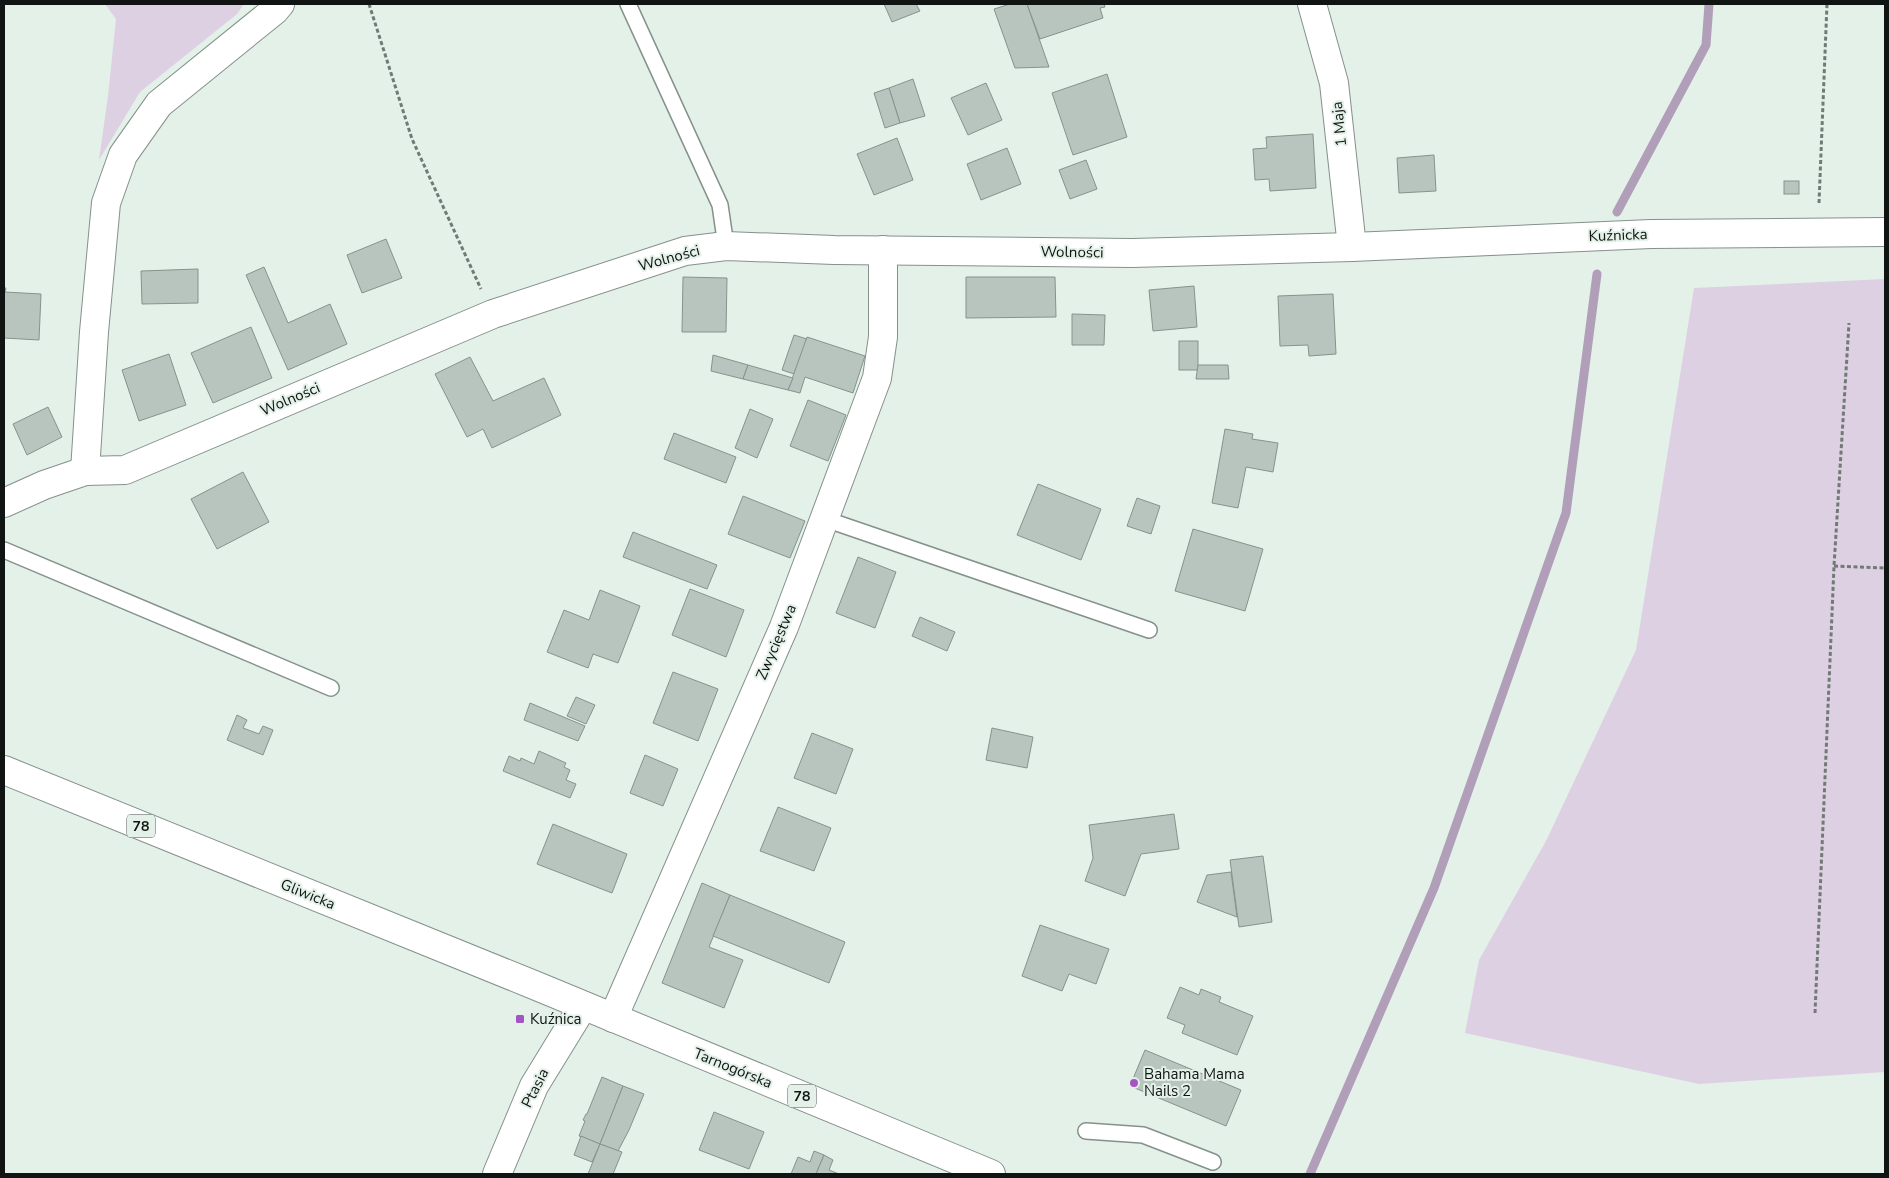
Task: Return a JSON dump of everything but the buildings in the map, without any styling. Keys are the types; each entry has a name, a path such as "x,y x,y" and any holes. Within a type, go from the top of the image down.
{"street":[{"path":"85,472 94,332 106,203 123,155 160,104 280,4"},
{"name":"1 Maja","path":"1312,4 1334,83 1352,247"},
{"name":"Kuźnicka","path":"1352,247 1632,234 1885,232"},
{"name":"Wolności","path":"4,503 44,485 85,472 125,470 493,314 685,251 726,246 1132,253 1352,247"},
{"name":"Zwycięstwa","path":"613,1018 784,627 877,378 883,337 883,250"},
{"name":"Gliwicka","path":"4,770 613,1018"},
{"name":"Ptasia","path":"497,1174 534,1086 583,1006"},
{"name":"Tarnogórska","path":"613,1018 991,1174"}],"lane":[{"path":"628,4 720,205 726,246"},
{"path":"825,519 1149,630"},
{"path":"4,550 331,688"},
{"path":"1086,1131 1143,1135 1213,1162"}],"path":[{"path":"369,4 412,139 493,314"},
{"path":"1818,232 1827,4"},
{"path":"1815,1013 1834,566 1849,322"},
{"path":"1834,566 1885,568"}],"shaded area":[{"path":"105,4 244,4 237,14 140,92 99,160 116,19"},
{"path":"1885,279 1885,1072 1699,1084 1465,1033 1479,960 1546,841 1636,650 1694,288"}],"waterway":[{"path":"1617,212 1706,45 1709,4"},
{"path":"1310,1174 1434,888 1566,513 1597,274"}],"place":[{"name":"Kuźnica","path":"520,1019"},
{"name":"Bahama Mama Nails 2","path":"1134,1083"}]}
